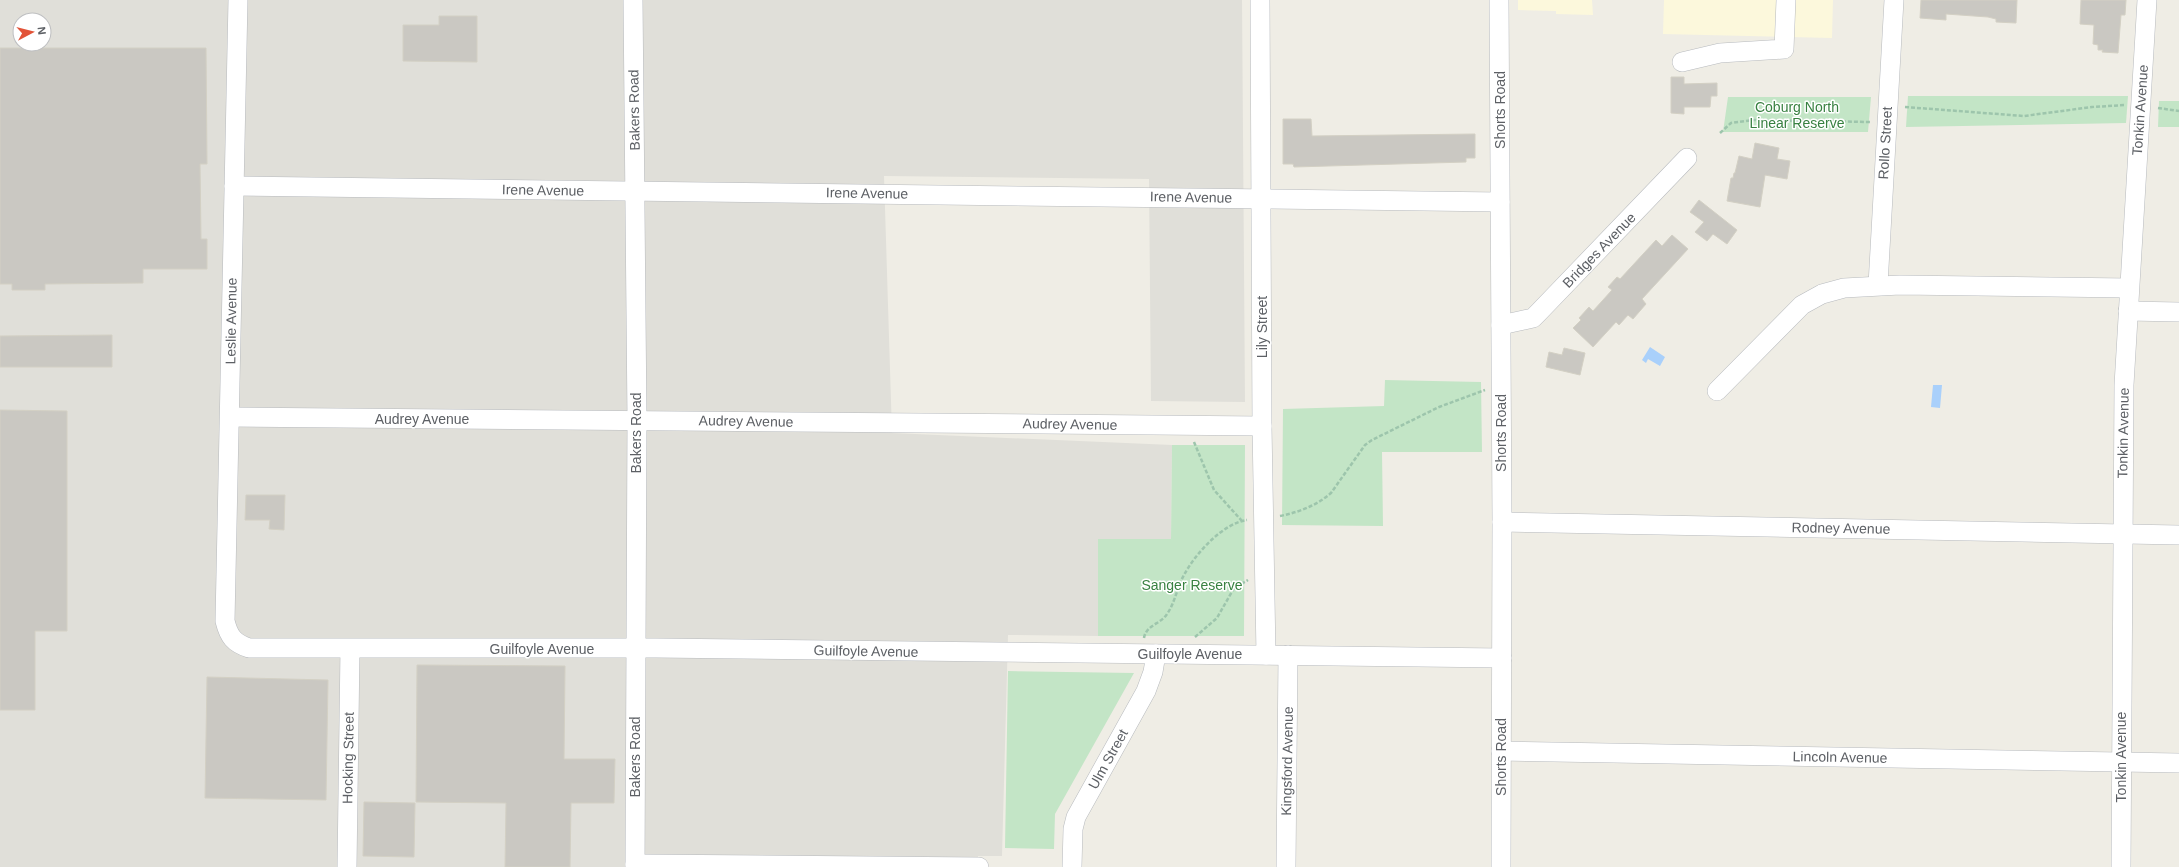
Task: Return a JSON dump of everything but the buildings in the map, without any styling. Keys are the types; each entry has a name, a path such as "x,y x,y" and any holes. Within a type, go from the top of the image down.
{"street":[{"name":"Leslie Avenue","path":"232,640 225,621 238,0"},
{"name":"Bakers Road","path":"634,0 637,420 635,865"},
{"name":"Lily Street","path":"1260,0 1262,426 1266,655"},
{"name":"Shorts Road","path":"1499,0 1502,522 1501,867"},
{"path":"1682,62 1720,53 1784,50 1786,0"},
{"name":"Rollo Street","path":"1878,285 1886,115 1894,0"},
{"name":"Tonkin Avenue","path":"2121,867 2122,437 2129,288 2147,0"},
{"name":"Bridges Avenue","path":"1501,325 1532,318 1539,312 1687,158"},
{"name":"Irene Avenue","path":"234,186 1500,202"},
{"path":"1717,391 1802,305 1813,298 1844,288 1878,285 2129,288"},
{"path":"2128,311 2179,312"},
{"name":"Audrey Avenue","path":"230,417 1262,426"},
{"name":"Rodney Avenue","path":"1502,522 2179,535"},
{"name":"Guilfoyle Avenue","path":"232,640 249,648 636,648 1502,658"},
{"name":"Hocking Street","path":"347,867 350,649"},
{"name":"Ulm Street","path":"1072,867 1073,829 1076,817 1146,690 1153,672 1150,654"},
{"name":"Kingsford Avenue","path":"1286,867 1288,655"},
{"name":"Lincoln Avenue","path":"1501,751 2179,763"},
{"path":"635,865 979,867"}],"path":[{"path":"1720,133 1732,123 1753,120 1886,115 1958,110 2002,116 2024,116 2092,106 2140,106 2179,111"},
{"path":"1150,654 1147,630 1166,615 1183,575 1197,555 1213,538 1235,523 1242,521 1264,520 1310,507 1331,493 1365,445 1382,434 1472,393 1485,390 1501,390"},
{"path":"1189,426 1214,490 1242,521"},
{"path":"1193,638 1217,618 1234,588 1248,580"}],"shaded area":[{"path":"0,0 1242,0 1245,402 1151,401 1149,179 884,176 892,433 1172,445 1171,539 1098,539 1098,636 1008,635 1002,856 978,856 978,867 0,867"},
{"path":"1518,0 1592,0 1593,15 1556,14 1556,11 1518,10"},
{"path":"1664,0 1833,0 1832,38 1663,34"}],"green space":[{"path":"1908,96 2128,96 2126,123 1906,127"},
{"name":"Coburg North Linear Reserve","path":"1728,97 1871,97 1868,132 1723,132"},
{"path":"2159,101 2179,101 2179,127 2158,127"},
{"path":"1385,380 1481,382 1482,452 1382,452 1383,526 1282,525 1283,409 1384,406"},
{"name":"Sanger Reserve","path":"1172,445 1245,445 1244,636 1098,636 1098,539 1171,539"},
{"path":"1008,671 1134,673 1055,814 1054,849 1005,848"}],"water":[{"path":"1650,347 1665,357 1660,366 1648,359 1646,363 1642,360"},
{"path":"1933,385 1942,385 1940,408 1931,407"}]}
